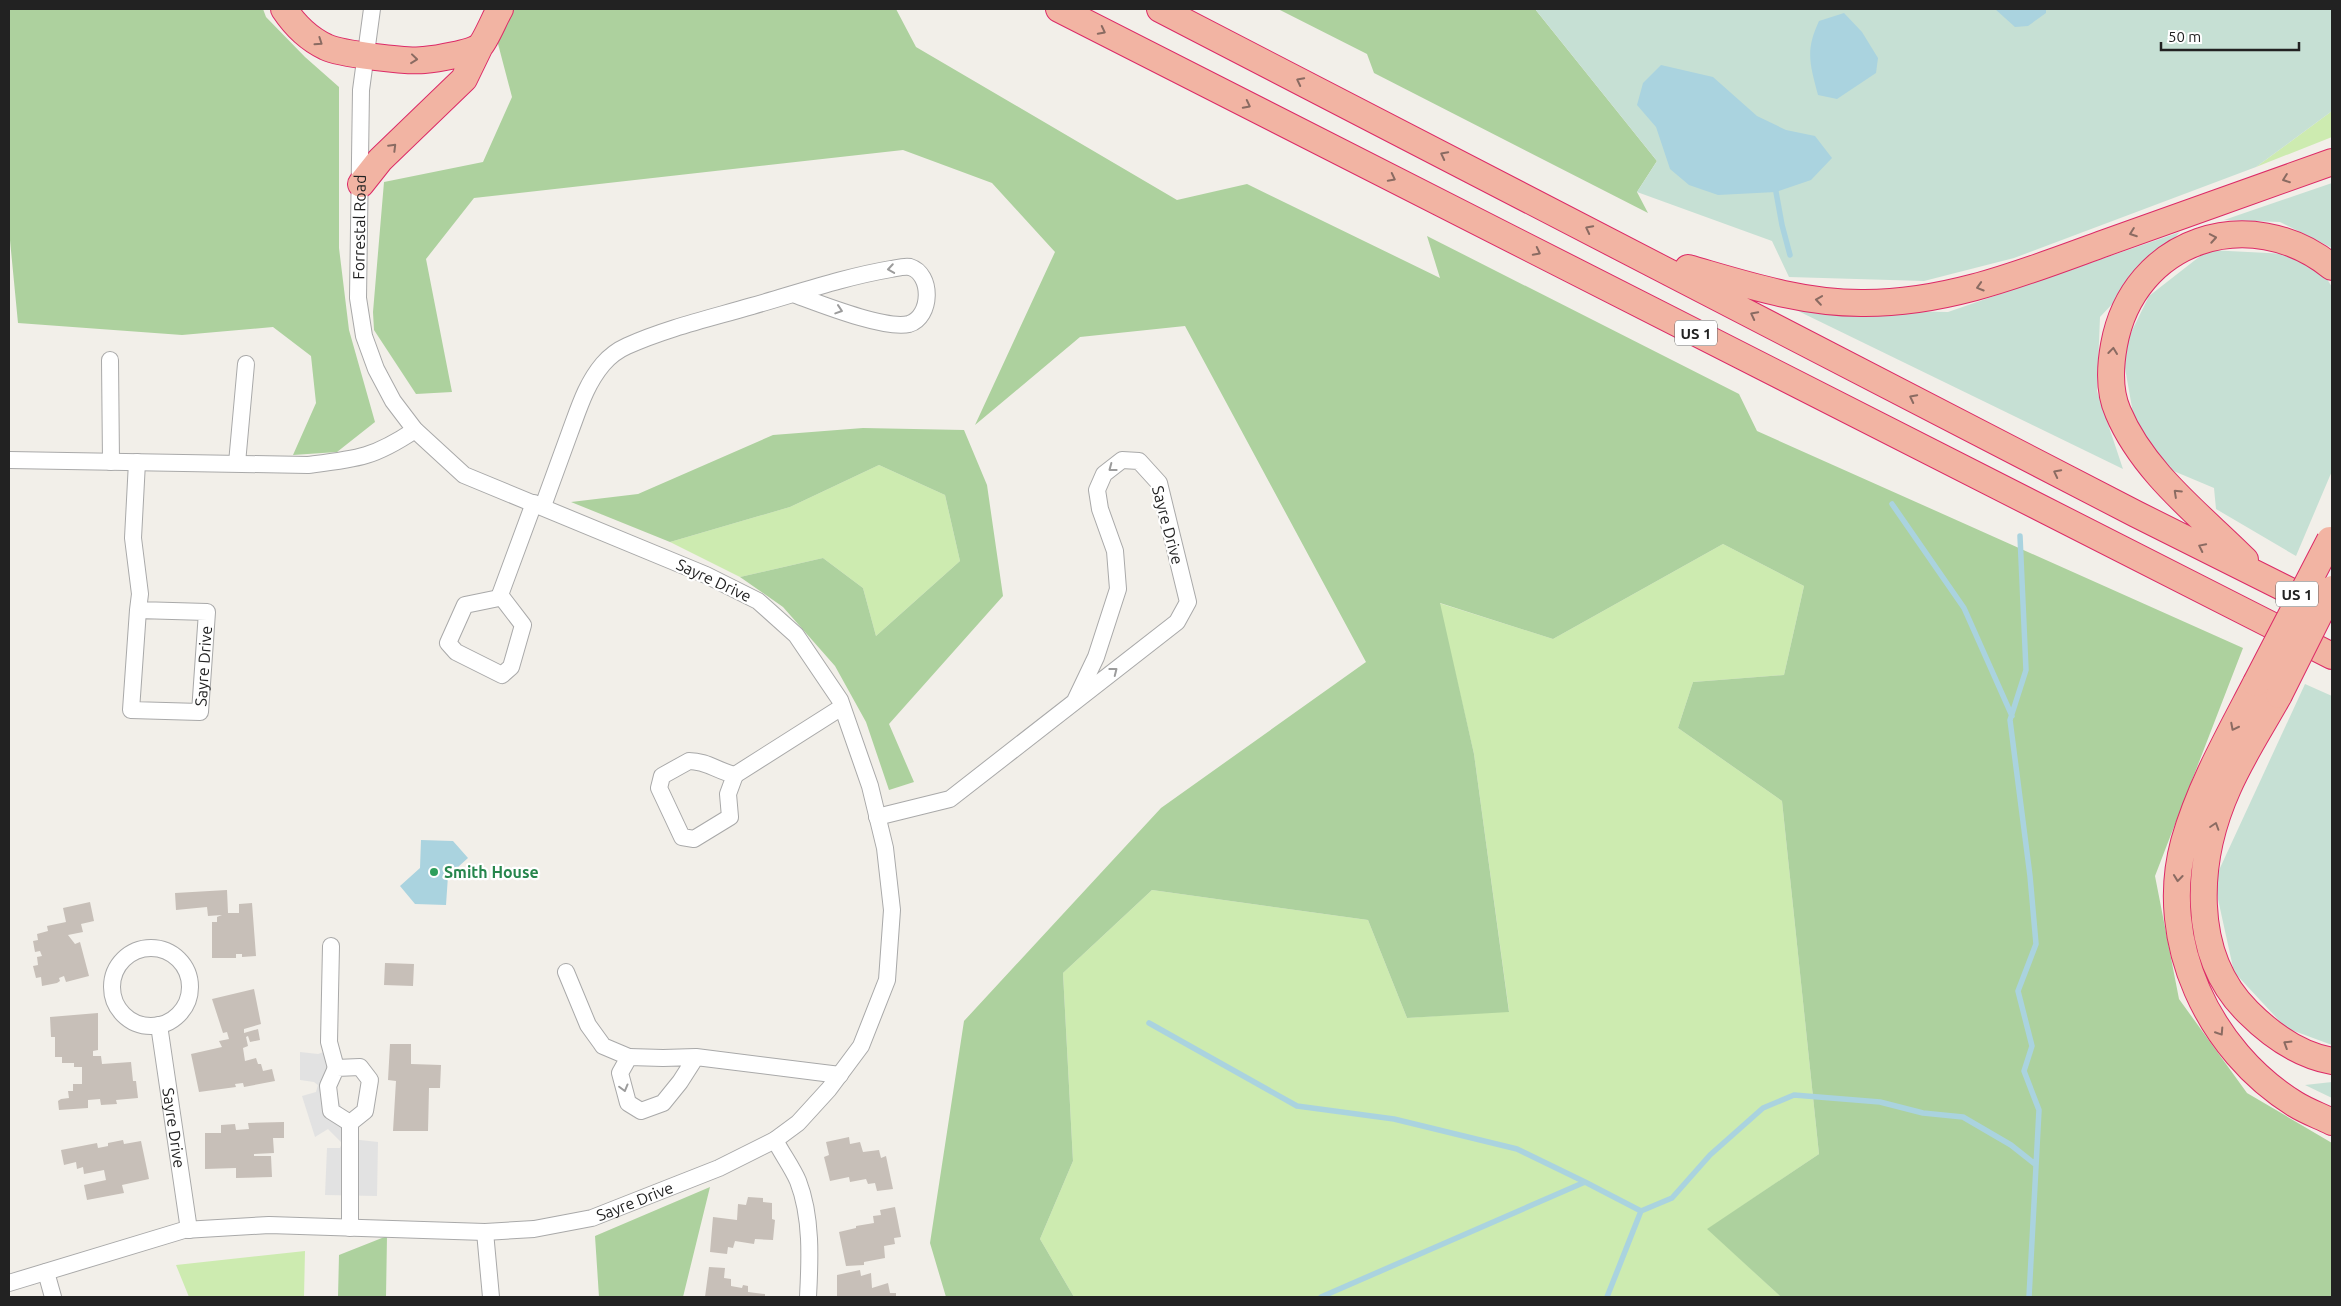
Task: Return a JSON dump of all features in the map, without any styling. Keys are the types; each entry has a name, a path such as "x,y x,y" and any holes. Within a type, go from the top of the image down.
{"highway":[{"path":"284,9 302,29 325,47 344,53 423,60 480,46"},
{"path":"361,184 380,160 464,78 500,9"},
{"name":"US 1","path":"1059,9 2332,656"},
{"name":"US 1","path":"1160,9 2136,514 2332,613"},
{"path":"1632,252 1760,288 1811,299 1862,303 1916,300 1974,289 2003,280 2332,162"},
{"path":"2262,576 2156,473 2134,442 2118,411 2111,382 2118,326 2127,304 2144,278 2165,258 2202,240 2244,234 2284,240 2303,248 2332,268"},
{"path":"2331,538 2216,761 2184,843 2177,890 2179,926 2193,983 2204,1006 2231,1049 2263,1080 2295,1104 2332,1122"},
{"path":"2332,589 2279,695 2228,788 2209,845 2202,893 2206,934 2218,970 2238,1003 2265,1029 2291,1047 2332,1061"}],"street":[{"name":"Forrestal Road","path":"372,9 361,90 358,298 364,336 376,369 393,401 415,430"},
{"path":"500,596 523,625 511,667 502,675 456,652 448,644 465,605 499,598 585,390 603,364 617,352 678,328 793,294 866,274 908,267 916,270 922,277 928,297 924,312 918,320 900,325 864,318 793,294"},
{"path":"110,360 112,462"},
{"path":"237,464 246,364"},
{"path":"9,460 308,465 354,460 387,448 415,430"},
{"name":"Sayre Drive","path":"9,1283 190,1230 269,1225 485,1232 534,1229 592,1218 719,1168 775,1140 798,1123 840,1075 862,1046 887,980 892,910 885,848 870,786 840,700 796,635 758,601 706,575 464,475 415,430"},
{"name":"Sayre Drive","path":"877,817 950,799 1177,622 1188,602 1159,483 1139,461 1122,460 1104,474 1097,490 1100,509 1115,551 1118,589 1096,657 1075,701"},
{"name":"Sayre Drive","path":"137,462 133,538 140,594 138,610 131,710 200,712 207,612 138,610"},
{"path":"735,775 720,772 703,761 689,761 662,776 659,788 682,837 694,839 730,817 728,794 735,775 842,707"},
{"path":"331,946 329,1042 336,1068 328,1086 331,1111 350,1123"},
{"path":"148,948 162,949 178,959 188,975 190,988 188,1001 181,1012 171,1021 159,1025 146,1026 134,1022 116,1004 113,992 113,979 121,962 136,951 148,948"},
{"path":"566,972 588,1025 601,1043 629,1057 696,1057 840,1075"},
{"name":"Sayre Drive","path":"159,1025 190,1230"},
{"path":"629,1057 620,1073 628,1103 641,1111 663,1103 680,1082 696,1057"},
{"path":"336,1068 360,1067 370,1080 365,1111 350,1123"},
{"path":"350,1123 350,1228"},
{"path":"775,1140 798,1181 805,1211 810,1259 808,1297"},
{"path":"485,1232 491,1297"},
{"path":"46,1272 54,1297"}],"green space":[{"path":"9,9 263,9 266,17 305,57 339,87 339,248 349,330 375,422 337,452 293,455 316,403 311,356 273,327 182,335 18,323 9,230"},
{"path":"513,9 896,9 916,47 1177,200 1247,184 1440,278 1427,236 1739,394 1757,431 2243,648 2155,876 2179,999 2247,1093 2332,1143 2332,1297 1781,1297 1707,1229 1819,1154 1782,801 1678,728 1693,682 1784,675 1804,586 1723,544 1553,639 1440,603 1474,754 1509,1012 1407,1018 1368,920 1152,890 1063,973 1073,1161 1040,1239 1074,1297 946,1297 930,1243 964,1021 1161,808 1366,662 1185,326 1080,337 975,425 1055,252 992,183 903,150 474,198 426,259 452,392 416,394 374,330 373,312 384,182 483,162 512,97 497,40"},
{"path":"1278,9 1535,9 1657,161 1637,192 1648,213 1374,73 1367,54"},
{"path":"1535,9 2332,9 2332,111 2256,167 2014,258 1924,281 1789,277 1772,241 1637,192 1657,161"},
{"path":"2332,111 2332,137 2256,167"},
{"path":"2332,183 2332,248 2280,222 2224,220"},
{"path":"2180,232 2100,317 2097,391 2123,469 1794,309 1948,312"},
{"path":"2208,250 2290,254 2327,279 2332,287 2332,471 2296,556 2216,509 2214,488 2164,467 2134,419 2122,351 2149,296"},
{"path":"863,428 964,430 987,485 1003,596 889,724 914,782 889,790 866,722 835,666 783,607 740,577 823,558 863,588 876,636 960,561 945,495 879,465 790,507 670,542 571,502 638,494 773,435"},
{"path":"879,465 945,495 960,561 876,636 863,588 823,558 740,577 670,542 790,507"},
{"path":"1723,544 1804,586 1784,675 1693,682 1678,728 1782,801 1819,1154 1708,1229 1781,1297 1074,1297 1040,1239 1073,1161 1063,973 1152,890 1368,920 1407,1018 1509,1011 1474,754 1439,603 1553,639"},
{"path":"2305,684 2332,696 2332,1045 2286,1028 2234,972 2214,881"},
{"path":"2332,1082 2332,1098 2305,1085"},
{"path":"710,1187 683,1297 599,1297 595,1236"},
{"path":"387,1236 386,1297 338,1297 339,1255"},
{"path":"305,1251 304,1297 189,1297 176,1265"}],"shaded area":[{"path":"335,1048 335,1088 351,1139 378,1142 377,1196 325,1195 327,1148 340,1148 342,1143 328,1129 315,1137 302,1096 316,1092 318,1085 314,1082 300,1080 300,1052 318,1054"}],"water":[{"path":"1995,9 2046,9 2046,13 2028,26 2015,27"},
{"path":"1844,13 1862,32 1878,58 1876,73 1837,99 1818,95 1811,66 1810,49 1819,21"},
{"path":"1661,65 1713,77 1757,116 1786,130 1815,136 1832,158 1811,180 1776,192 1718,195 1689,185 1670,169 1656,127 1637,105 1643,83"},
{"name":"Smith House","path":"421,840 453,841 468,858 448,876 446,905 415,904 400,886 420,868"}],"building":[{"path":"227,890 228,913 239,913 239,904 252,903 256,956 242,957 242,954 236,954 236,958 212,958 212,922 217,922 217,917 222,915 208,916 207,907 176,910 175,893"},
{"path":"90,902 94,921 81,924 83,932 68,935 75,944 80,942 89,976 66,982 64,976 59,978 60,981 57,983 42,986 41,977 36,978 33,966 38,965 37,957 42,956 40,951 35,952 33,941 38,940 37,934 48,931 47,926 66,922 63,908"},
{"path":"385,963 414,964 413,986 384,985"},
{"path":"254,989 261,1024 244,1029 244,1033 258,1029 260,1040 250,1042 248,1036 246,1037 248,1046 243,1048 245,1061 256,1058 258,1064 261,1064 263,1071 272,1069 275,1081 244,1087 243,1083 235,1084 236,1087 199,1092 191,1054 222,1047 219,1041 229,1039 227,1032 223,1033 212,999"},
{"path":"98,1013 98,1050 93,1051 93,1056 101,1056 102,1064 131,1062 133,1081 136,1081 138,1098 116,1100 117,1104 101,1105 100,1099 88,1100 88,1108 59,1110 58,1101 69,1098 68,1091 73,1091 73,1084 82,1084 82,1067 74,1067 74,1063 62,1063 62,1057 55,1057 55,1037 51,1037 50,1017"},
{"path":"390,1044 411,1044 411,1064 441,1065 440,1088 429,1088 428,1131 393,1131 396,1081 388,1080"},
{"path":"284,1122 284,1138 273,1138 274,1153 254,1154 254,1156 271,1156 272,1177 236,1178 236,1168 205,1169 205,1133 221,1133 221,1125 235,1124 236,1130 249,1129 248,1123"},
{"path":"849,1137 850,1144 860,1142 863,1152 879,1150 881,1158 886,1156 893,1189 877,1191 875,1183 868,1184 866,1179 850,1182 849,1177 830,1181 824,1157 829,1155 826,1142"},
{"path":"123,1140 124,1144 141,1141 149,1179 122,1185 124,1193 87,1200 84,1185 106,1180 104,1170 84,1174 83,1167 77,1169 76,1162 64,1165 61,1150 97,1143 98,1148 108,1146 108,1143"},
{"path":"748,1197 763,1198 763,1202 772,1203 772,1219 775,1220 773,1240 755,1239 754,1244 735,1241 733,1248 728,1247 727,1254 710,1252 713,1217 737,1220 738,1204 746,1205"},
{"path":"895,1207 901,1237 894,1238 895,1244 884,1246 885,1258 864,1262 864,1265 846,1266 839,1232 856,1228 856,1226 874,1223 873,1216 881,1215 880,1210"},
{"path":"709,1267 725,1268 724,1278 731,1279 731,1286 742,1288 743,1285 748,1286 748,1292 765,1294 765,1297 705,1297"},
{"path":"860,1270 861,1276 871,1273 872,1288 888,1283 890,1293 896,1293 896,1297 837,1297 837,1275"}],"waterway":[{"path":"1776,192 1790,255"},
{"path":"1892,504 1964,608 2012,716"},
{"path":"2020,536 2026,670 2010,720 2030,876 2036,944 2018,991 2032,1046 2024,1071 2039,1110 2029,1297"},
{"path":"1149,1023 1297,1106 1394,1119 1517,1149 1585,1182"},
{"path":"1321,1297 1585,1182 1641,1211 1672,1198 1710,1155 1763,1108 1794,1095 1880,1102 1923,1113 1963,1117 2011,1145 2035,1164"},
{"path":"1607,1297 1641,1211"}],"place":[{"name":"Smith House","path":"434,872"}]}
